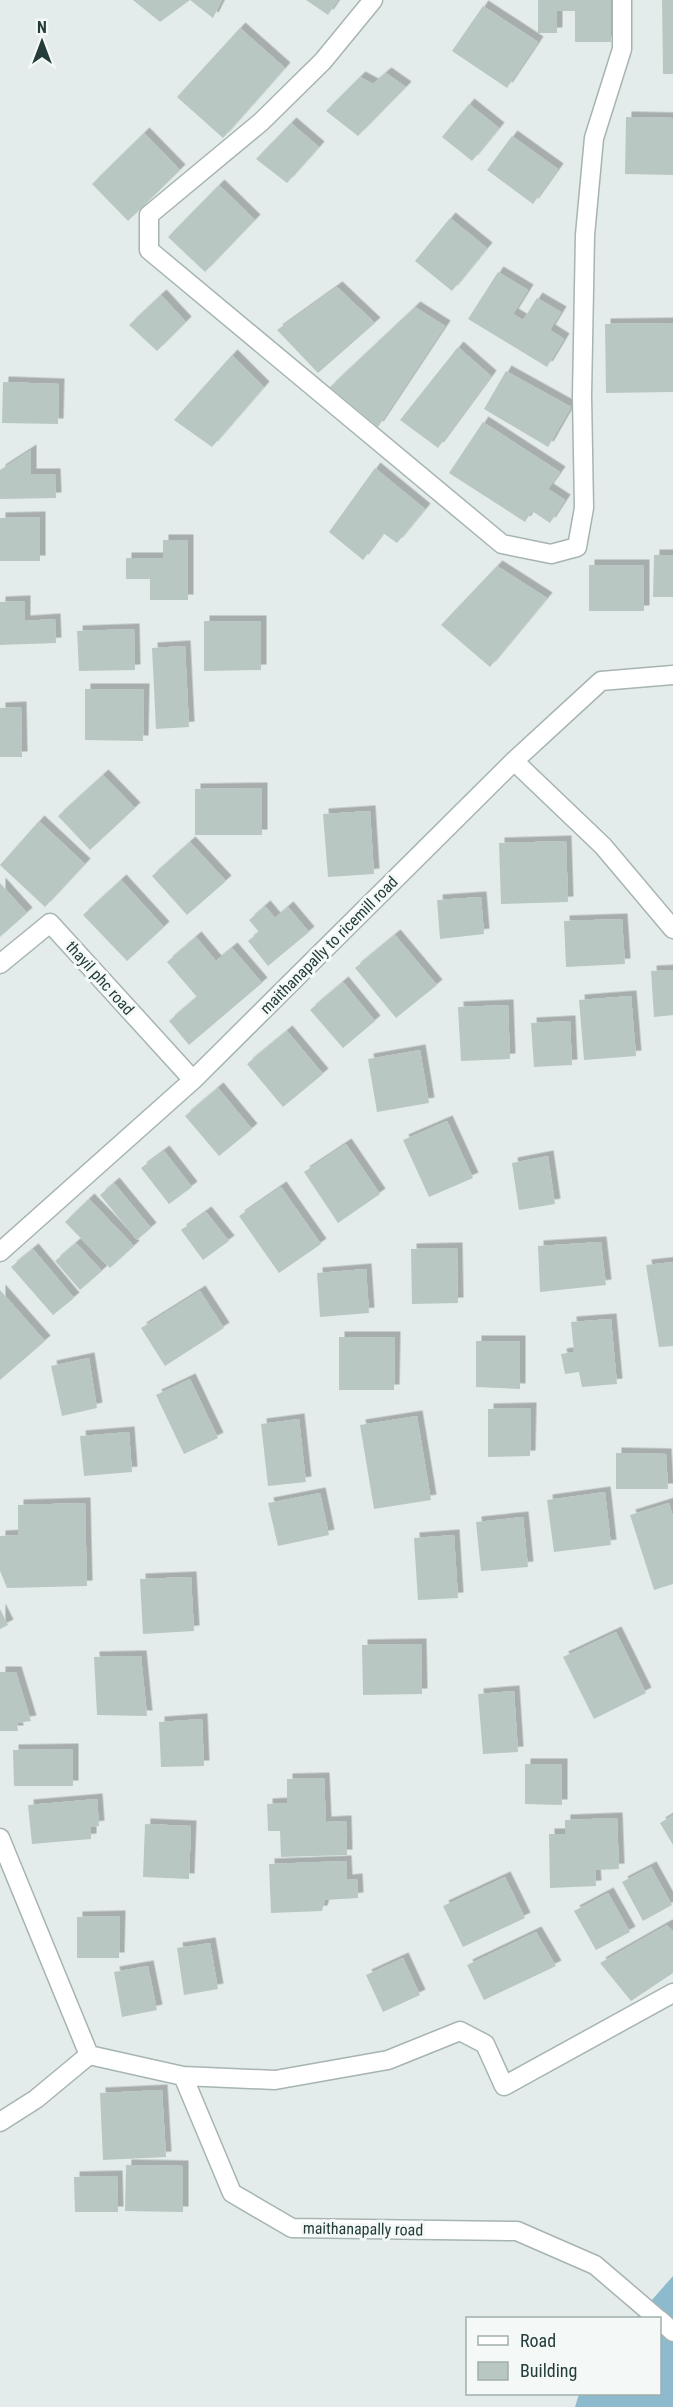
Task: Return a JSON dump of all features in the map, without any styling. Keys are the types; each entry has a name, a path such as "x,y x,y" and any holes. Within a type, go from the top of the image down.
{"street":[{"path":"373,0 323,61 261,122 149,215 149,250 502,544 551,554 577,547 584,508 582,396 585,235 594,138 622,49 622,0"},
{"name":"maithanapally to ricemill road","path":"0,1252 194,1080 514,761 601,681 673,675"},
{"path":"514,761 603,846 673,929"},
{"name":"thayil phc road","path":"0,964 50,923 194,1080"},
{"path":"0,1838 89,2055"},
{"path":"89,2055 183,2076 275,2080 388,2060 460,2031 485,2044 504,2086 673,1993"},
{"path":"0,2122 36,2100 89,2055"},
{"name":"maithanapally road","path":"183,2076 232,2193 292,2228 517,2231 595,2265 656,2317"},
{"name":"maithanapally road","path":"661,2322 673,2332"}],"water":[{"path":"673,2276 673,2407 575,2407 579,2395 661,2395 661,2317 637,2317"}],"building":[{"path":"133,0 190,0 160,22"},
{"path":"190,0 222,0 213,18"},
{"path":"306,0 338,0 328,15"},
{"path":"538,0 611,0 611,42 575,42 575,11 557,11 557,33 538,33"},
{"path":"662,0 673,0 673,74 663,74"},
{"path":"483,6 538,42 507,88 452,51"},
{"path":"240,28 285,68 223,138 177,97"},
{"path":"386,73 406,87 358,136 326,111 360,77 373,84"},
{"path":"469,104 499,128 472,161 442,137"},
{"path":"626,117 673,118 673,175 625,174"},
{"path":"291,123 319,147 287,183 256,159"},
{"path":"144,133 180,170 128,221 92,184"},
{"path":"512,136 558,169 533,204 487,170"},
{"path":"219,185 255,220 205,272 168,237"},
{"path":"450,218 487,248 452,291 415,261"},
{"path":"498,272 528,290 513,314 523,320 537,298 561,312 550,330 564,339 547,367 468,319"},
{"path":"337,287 375,323 318,373 277,330"},
{"path":"161,295 186,322 157,351 129,325"},
{"path":"415,307 445,326 378,427 330,387"},
{"path":"673,323 673,392 606,393 605,324"},
{"path":"458,347 491,376 438,448 400,420"},
{"path":"232,355 264,387 212,447 174,420"},
{"path":"506,371 571,407 548,447 484,409"},
{"path":"3,382 59,384 58,424 2,423"},
{"path":"483,422 560,472 548,489 565,500 550,523 532,511 525,522 449,473"},
{"path":"31,450 31,474 55,474 56,498 0,499 0,470"},
{"path":"375,468 425,509 397,543 383,533 363,560 329,532"},
{"path":"40,517 40,561 0,561 0,518"},
{"path":"163,540 188,540 188,600 150,600 150,579 126,579 126,558 163,558"},
{"path":"654,555 673,555 673,597 653,597"},
{"path":"589,565 644,565 644,611 589,611"},
{"path":"497,566 547,598 490,667 441,625"},
{"path":"25,601 25,621 55,619 56,643 0,645 0,602"},
{"path":"204,621 261,621 261,670 204,671"},
{"path":"134,629 135,670 79,671 77,631"},
{"path":"185,646 189,727 156,729 152,648"},
{"path":"85,689 144,689 143,741 85,740"},
{"path":"21,707 22,757 0,757 0,708"},
{"path":"103,775 135,808 90,850 58,816"},
{"path":"262,788 262,835 195,835 195,789"},
{"path":"370,811 374,874 328,877 323,814"},
{"path":"39,821 85,864 45,907 0,865"},
{"path":"566,841 568,902 501,904 499,843"},
{"path":"190,842 226,881 187,915 152,876"},
{"path":"121,880 164,927 127,961 83,915"},
{"path":"0,883 27,913 0,937"},
{"path":"481,897 484,934 440,939 437,900"},
{"path":"265,906 275,918 288,907 309,932 268,966 248,941 259,932 249,920"},
{"path":"622,919 625,964 566,967 564,921"},
{"path":"395,935 437,985 396,1018 355,968"},
{"path":"196,937 216,961 232,948 262,983 189,1045 169,1021 197,997 167,962"},
{"path":"673,970 673,1015 654,1017 651,971"},
{"path":"343,982 375,1021 343,1048 310,1010"},
{"path":"631,996 636,1056 584,1060 579,1000"},
{"path":"508,1005 510,1059 461,1061 458,1007"},
{"path":"570,1021 572,1065 534,1067 531,1023"},
{"path":"287,1031 323,1074 283,1107 247,1064"},
{"path":"420,1050 429,1103 377,1112 368,1059"},
{"path":"218,1088 252,1129 219,1156 185,1116"},
{"path":"447,1121 473,1178 429,1197 403,1140"},
{"path":"346,1144 380,1194 338,1223 304,1172"},
{"path":"164,1151 192,1187 169,1204 141,1168"},
{"path":"548,1156 555,1204 519,1210 512,1163"},
{"path":"114,1183 151,1228 137,1240 100,1195"},
{"path":"281,1187 321,1244 279,1273 239,1216"},
{"path":"89,1199 134,1246 110,1268 65,1222"},
{"path":"206,1212 229,1241 203,1260 181,1230"},
{"path":"601,1242 606,1285 540,1292 538,1246"},
{"path":"76,1243 102,1271 80,1290 55,1261"},
{"path":"457,1248 458,1303 412,1304 411,1249"},
{"path":"33,1249 74,1298 53,1315 11,1267"},
{"path":"673,1262 673,1346 659,1347 646,1265"},
{"path":"366,1269 369,1313 320,1317 317,1273"},
{"path":"0,1290 45,1341 0,1380"},
{"path":"200,1291 224,1328 165,1366 141,1328"},
{"path":"611,1319 617,1384 582,1387 579,1372 565,1374 561,1354 574,1352 571,1322"},
{"path":"339,1337 395,1337 394,1390 339,1390"},
{"path":"476,1341 520,1341 520,1389 476,1387"},
{"path":"89,1358 97,1408 62,1416 51,1366"},
{"path":"190,1379 218,1438 184,1454 156,1395"},
{"path":"531,1408 530,1456 488,1457 488,1409"},
{"path":"417,1416 431,1500 374,1509 360,1425"},
{"path":"299,1419 306,1482 268,1486 261,1424"},
{"path":"129,1432 132,1472 84,1476 80,1436"},
{"path":"616,1453 666,1454 668,1489 616,1489"},
{"path":"605,1492 611,1545 554,1552 547,1500"},
{"path":"320,1493 329,1535 278,1546 268,1503"},
{"path":"85,1503 87,1586 7,1588 0,1571 0,1536 18,1535 18,1505"},
{"path":"669,1503 673,1517 673,1584 654,1590 630,1515"},
{"path":"523,1517 528,1567 481,1571 476,1522"},
{"path":"454,1535 458,1598 418,1600 414,1538"},
{"path":"191,1577 194,1631 143,1634 140,1579"},
{"path":"0,1609 8,1625 0,1629"},
{"path":"616,1632 646,1693 594,1719 563,1657"},
{"path":"421,1644 422,1694 363,1695 362,1645"},
{"path":"141,1656 147,1716 97,1715 94,1657"},
{"path":"0,1672 16,1672 31,1721 17,1723 18,1731 0,1731"},
{"path":"514,1691 518,1752 483,1754 478,1694"},
{"path":"202,1719 204,1766 161,1767 159,1722"},
{"path":"73,1749 73,1786 14,1786 13,1750"},
{"path":"525,1764 562,1764 562,1805 525,1804"},
{"path":"324,1778 326,1822 346,1821 347,1855 281,1857 280,1831 268,1831 267,1804 287,1803 287,1779"},
{"path":"97,1799 99,1826 91,1827 91,1839 32,1844 28,1805"},
{"path":"673,1815 673,1845 660,1823"},
{"path":"617,1818 619,1869 595,1870 596,1886 550,1888 549,1834 565,1834 565,1820"},
{"path":"145,1824 191,1826 189,1879 143,1877"},
{"path":"346,1861 347,1880 357,1879 358,1898 325,1900 322,1911 271,1913 269,1864"},
{"path":"651,1867 672,1905 643,1921 622,1882"},
{"path":"505,1877 525,1918 463,1947 443,1906"},
{"path":"608,1893 630,1932 596,1950 574,1911"},
{"path":"120,1916 119,1958 77,1958 77,1917"},
{"path":"667,1925 673,1931 673,1973 631,2001 600,1963"},
{"path":"536,1932 556,1966 484,2000 467,1965"},
{"path":"210,1943 218,1989 184,1995 177,1948"},
{"path":"403,1958 420,1995 383,2012 366,1975"},
{"path":"148,1966 157,2010 122,2017 114,1972"},
{"path":"162,2090 166,2157 103,2160 100,2093"},
{"path":"126,2165 183,2166 183,2212 125,2211"},
{"path":"117,2176 118,2212 75,2212 74,2177"}]}
